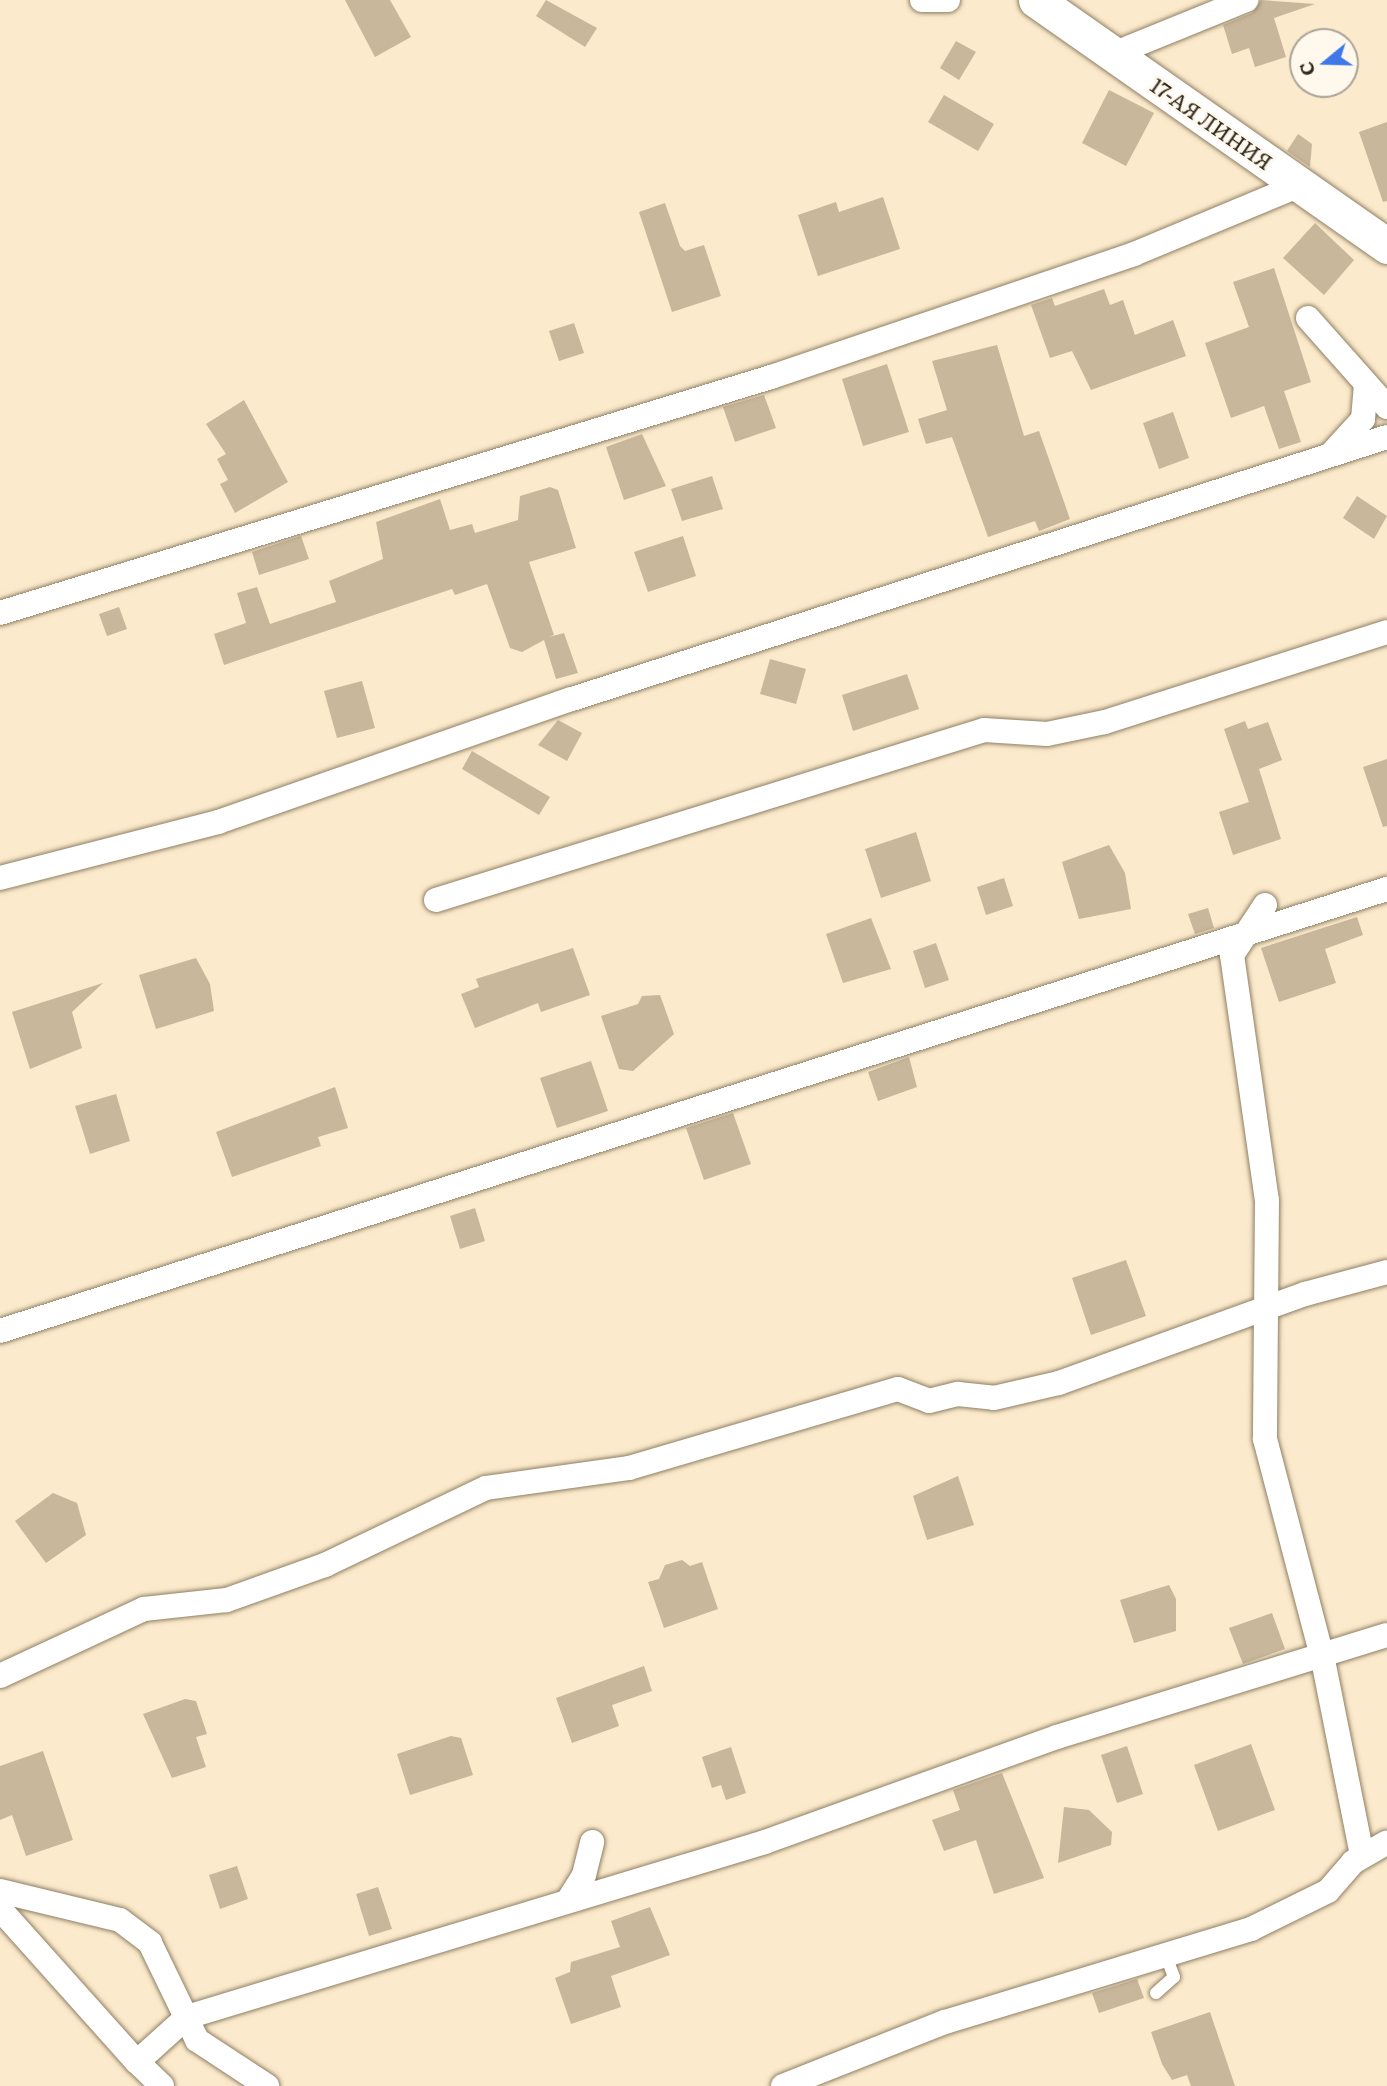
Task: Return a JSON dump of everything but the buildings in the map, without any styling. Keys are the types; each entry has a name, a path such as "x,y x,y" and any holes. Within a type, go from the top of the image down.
{"street":[{"path":"922,0 948,0"},
{"name":"17-АЯ ЛИНИЯ","path":"1037,0 1387,246"},
{"path":"1113,54 1247,0"},
{"path":"0,613 771,377 1134,254 1300,185"},
{"path":"1308,317 1387,407"},
{"path":"1331,454 1363,419 1366,385"},
{"path":"0,878 218,822 572,699 1387,438"},
{"path":"436,900 984,730 1048,734 1105,722 1387,632"},
{"path":"0,1331 1387,889"},
{"path":"1265,905 1232,955 1234,999 1261,1136 1267,1200 1265,1439 1323,1660 1362,1855"},
{"path":"0,1676 144,1609 228,1600 325,1564 486,1488 629,1468 898,1390 929,1401 958,1394 994,1398 1046,1386 1264,1310 1387,1272"},
{"path":"137,2062 187,2017 569,1899 765,1842 1057,1737 1323,1660 1387,1635"},
{"path":"783,2086 945,2022 1166,1956 1297,1910 1328,1891 1387,1823"},
{"path":"569,1899 584,1875 592,1842"},
{"path":"1362,1855 1387,1842"},
{"path":"0,1891 120,1920 150,1943 197,2040 267,2086"},
{"path":"0,1909 137,2062 162,2086"}],"lane":[{"path":"1156,1993 1174,1977 1166,1956"}]}
